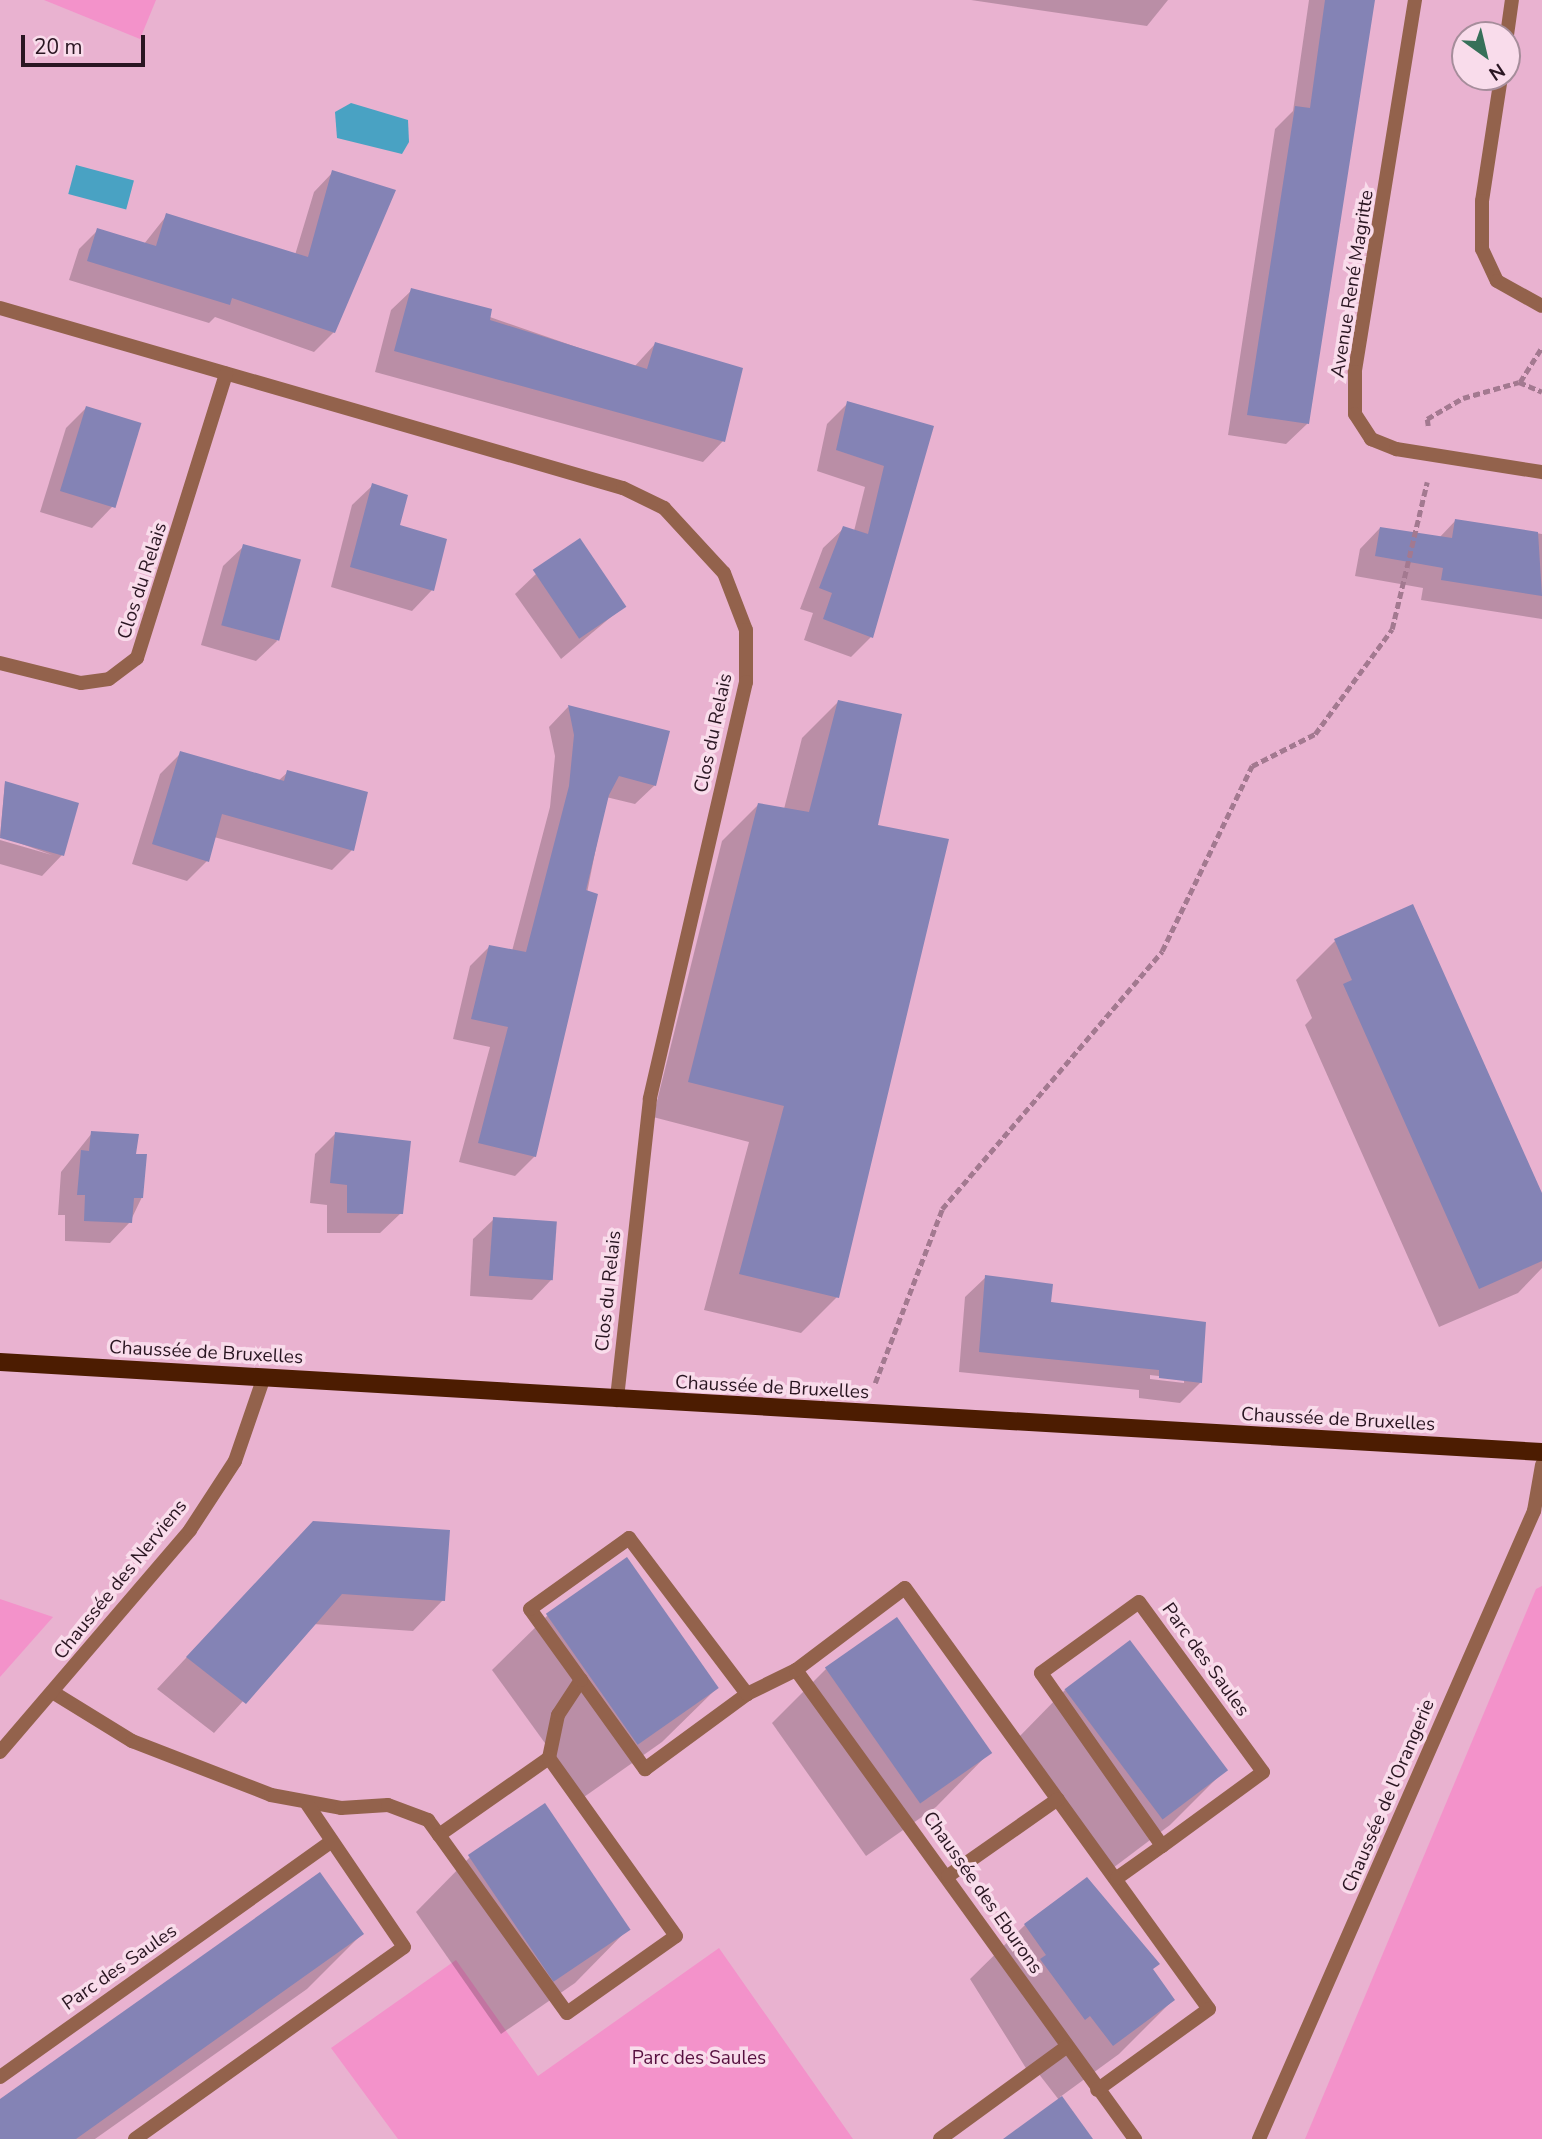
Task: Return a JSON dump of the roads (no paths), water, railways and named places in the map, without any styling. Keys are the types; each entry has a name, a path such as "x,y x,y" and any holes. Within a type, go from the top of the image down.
{"main road":[{"name":"Chaussée de Bruxelles","path":"0,1362 1542,1452"}],"street":[{"name":"Avenue René Magritte","path":"1415,0 1355,372 1355,414 1371,439 1433,458 1542,472"},
{"path":"1509,21 1512,0"},
{"path":"1499,91 1482,201 1482,249 1497,281 1542,306"},
{"name":"Clos du Relais","path":"0,307 623,488 664,509 699,541 740,606 746,682 650,1099 617,1400"},
{"name":"Clos du Relais","path":"0,663 81,683 109,678 137,658 226,374"},
{"name":"Chaussée des Nerviens","path":"0,1752 54,1693 190,1530 235,1461 264,1377"},
{"name":"Chaussée de l'Orangerie","path":"1259,2139 1534,1511 1542,1465"},
{"path":"747,1694 629,1538 530,1609 645,1769 747,1694 796,1670 905,1588 1117,1878 1209,2009 1097,2090"},
{"name":"Parc des Saules","path":"1117,1878 1162,1846 1263,1772 1139,1602 1041,1673 1162,1846"},
{"name":"Chaussée des Eburons","path":"796,1670 1135,2139"},
{"path":"439,1835 549,1758 558,1715 581,1680"},
{"path":"54,1693 132,1741 307,1804 388,1805 428,1820 567,2013 676,1936 549,1758"},
{"path":"947,1876 1058,1799"},
{"path":"135,2139 404,1947 307,1804"},
{"name":"Parc des Saules","path":"0,2077 331,1842"},
{"path":"940,2139 1066,2046"}],"water":[{"path":"351,103 408,120 409,142 402,154 337,138 335,112"},
{"path":"76,165 134,181 126,210 68,194"}]}
